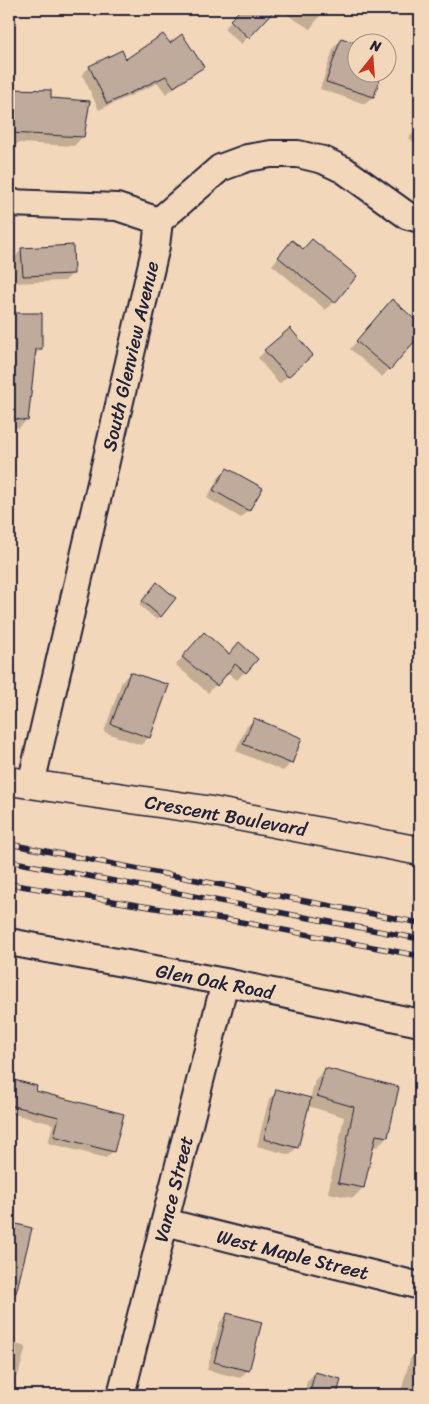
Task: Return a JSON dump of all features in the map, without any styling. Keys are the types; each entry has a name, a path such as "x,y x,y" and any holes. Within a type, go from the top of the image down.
{"street":[{"path":"9,203 117,207 159,222 220,168 247,158 271,154 298,154 323,160 344,170 408,216 420,219"},
{"name":"South Glenview Avenue","path":"20,782 156,246 159,222"},
{"name":"Crescent Boulevard","path":"20,782 206,810 420,851"},
{"name":"Glen Oak Road","path":"9,942 225,982 420,1023"},
{"name":"Vance Street","path":"121,1395 225,982"},
{"name":"West Maple Street","path":"165,1222 420,1286"}],"building":[{"path":"241,9 276,9 249,38 230,20"},
{"path":"163,34 170,43 182,34 204,67 174,87 166,76 107,104 89,66 122,50 126,59"},
{"path":"341,38 346,40 346,82 379,82 374,97 326,82"},
{"path":"9,89 51,90 51,98 90,101 84,137 9,133"},
{"path":"312,239 357,276 335,303 278,257 292,240 303,249"},
{"path":"73,245 74,274 23,276 21,248"},
{"path":"392,299 420,324 420,335 390,370 356,341"},
{"path":"9,313 42,313 42,349 36,349 28,421 9,418"},
{"path":"290,328 313,355 288,377 264,350"},
{"path":"227,468 263,488 249,511 213,490"},
{"path":"157,582 176,598 161,617 142,601"},
{"path":"204,632 229,654 239,642 258,659 246,673 235,664 217,686 182,657"},
{"path":"130,672 169,685 150,738 111,724"},
{"path":"254,718 302,738 292,764 243,744"},
{"path":"325,1068 399,1087 388,1137 376,1135 364,1188 338,1183 354,1107 317,1096"},
{"path":"14,1080 37,1086 36,1091 124,1114 114,1152 54,1136 59,1117 9,1105"},
{"path":"276,1089 311,1098 298,1148 264,1139"},
{"path":"9,1222 32,1228 16,1293 9,1292"},
{"path":"227,1313 262,1322 249,1371 214,1362"},
{"path":"315,1372 341,1379 337,1395 309,1395"}],"railway":[{"path":"9,844 420,923"},
{"path":"9,861 420,939"},
{"path":"9,884 247,923 420,956"}]}
